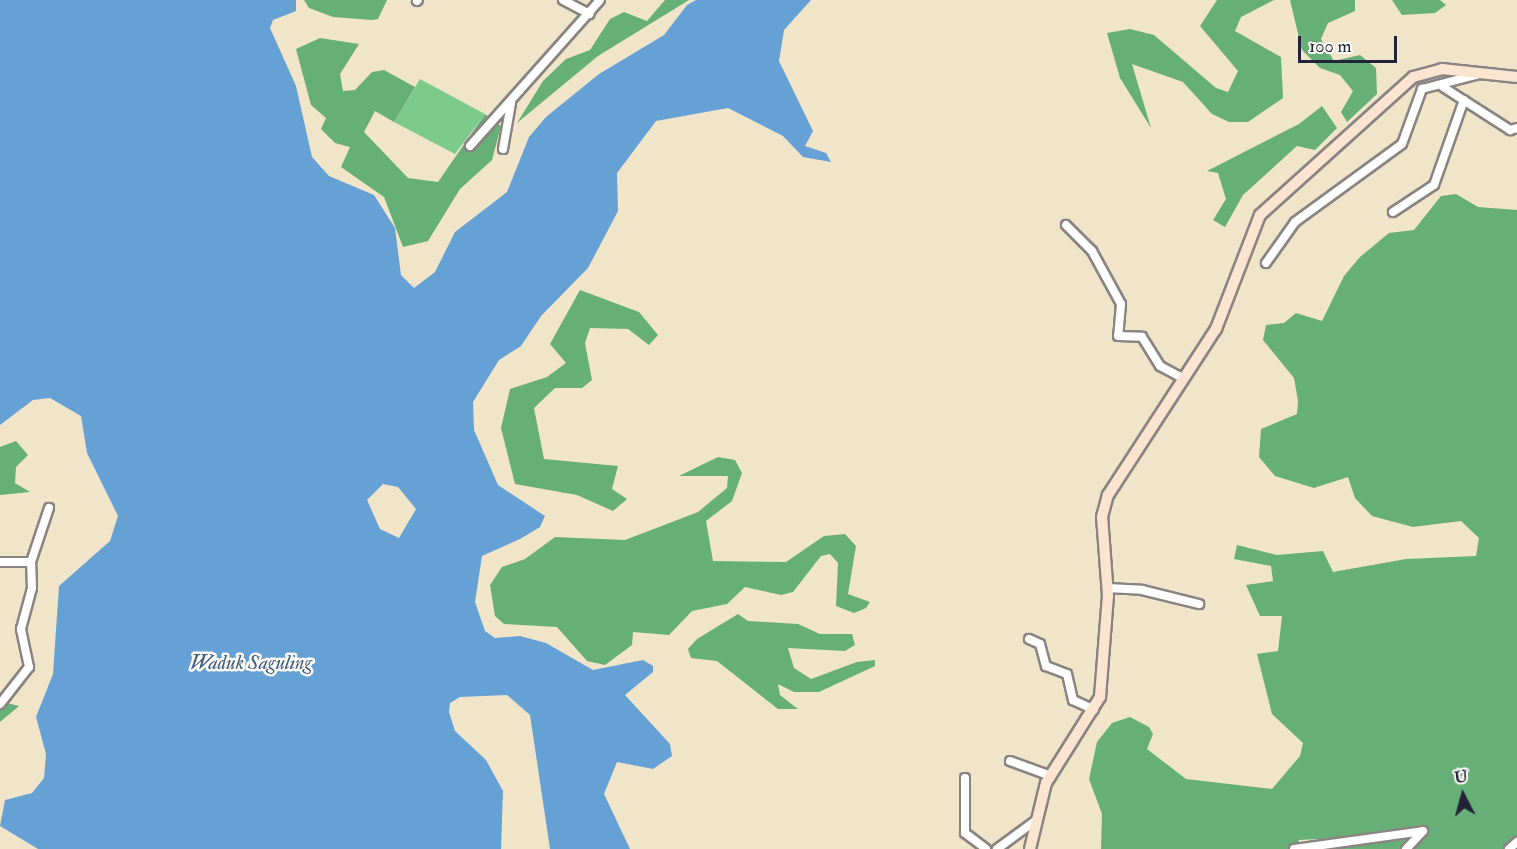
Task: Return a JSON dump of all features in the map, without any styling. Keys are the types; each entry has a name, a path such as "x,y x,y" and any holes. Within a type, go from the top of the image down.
{"main road":[{"path":"1030,849 1035,821 1051,776 1094,710 1101,691 1107,588 1102,527 1108,495 1216,329 1246,243 1271,203 1413,77 1436,69 1517,76"}],"street":[{"path":"563,0 589,14"},
{"path":"470,146 600,0"},
{"path":"1266,263 1295,222 1402,144 1422,89 1443,87 1480,74"},
{"path":"1443,87 1510,130 1517,128"},
{"path":"1393,212 1434,185 1464,100"},
{"path":"503,149 512,101"},
{"path":"1066,225 1092,251 1121,304 1118,336 1142,337 1160,366 1184,379"},
{"path":"0,704 29,667 21,628 32,588 31,562 49,508"},
{"path":"0,562 31,562"},
{"path":"1107,588 1142,590 1199,604"},
{"path":"1029,639 1040,644 1046,666 1067,674 1073,700 1094,710"},
{"path":"1010,761 1051,776"},
{"path":"965,778 965,833 986,849"},
{"path":"997,849 1035,821"},
{"path":"1294,849 1423,831 1406,849"},
{"path":"1509,849 1517,842"}],"green space":[{"path":"304,0 387,0 378,19 372,20 333,17 309,8"},
{"path":"665,0 689,0 598,56 517,123 543,81 566,59 590,50 610,19 624,12 647,21"},
{"path":"1217,0 1274,0 1241,17 1235,31 1281,57 1283,98 1248,122 1229,122 1212,114 1183,82 1132,64 1151,128 1120,78 1107,33 1130,29 1154,35 1216,88 1228,92 1238,71 1200,26"},
{"path":"1290,0 1355,0 1355,11 1328,23 1321,39 1334,61 1360,55 1376,68 1377,94 1347,122 1341,112 1353,91 1340,75 1320,68 1302,50"},
{"path":"1392,0 1440,0 1446,5 1435,13 1402,15"},
{"path":"320,38 359,44 340,74 343,91 355,90 372,72 384,70 415,87 394,122 375,111 364,132 408,178 438,182 485,114 501,126 492,160 460,189 428,241 403,247 384,197 341,167 350,147 335,143 321,129 326,118 311,105 296,49"},
{"path":"420,79 485,114 455,154 394,122"},
{"path":"1322,106 1337,128 1315,150 1297,146 1243,195 1225,227 1213,220 1226,199 1218,173 1207,171 1299,124"},
{"path":"1456,194 1478,207 1517,210 1517,849 1323,849 1319,839 1299,840 1297,849 1101,849 1102,814 1089,779 1097,742 1112,723 1130,717 1149,727 1153,734 1147,749 1186,779 1272,789 1300,756 1303,743 1272,714 1257,654 1278,651 1282,616 1260,616 1246,585 1273,581 1271,566 1234,559 1237,545 1277,555 1323,551 1333,572 1406,559 1476,556 1479,538 1461,521 1413,527 1372,516 1355,498 1348,477 1314,488 1275,476 1259,457 1261,429 1297,414 1298,401 1294,378 1263,340 1266,325 1284,323 1296,313 1322,321 1344,276 1360,257 1389,233 1414,230 1441,196"},
{"path":"580,290 639,312 658,335 649,345 628,329 590,328 585,343 592,380 582,388 555,388 534,408 544,459 618,466 612,489 627,499 613,511 577,495 515,484 501,428 510,389 547,377 566,363 550,344"},
{"path":"16,441 28,455 16,467 15,483 30,492 0,495 0,447"},
{"path":"718,457 735,460 742,473 732,501 706,521 713,561 786,562 824,536 845,534 856,546 848,594 870,602 866,608 854,613 836,606 838,563 830,554 821,556 793,592 781,595 745,587 727,604 692,611 669,635 633,632 632,645 605,665 587,661 557,627 504,624 495,616 490,585 502,567 525,559 555,537 625,540 698,512 727,488 728,476 679,476"},
{"path":"738,614 748,621 798,624 820,634 852,634 855,645 845,651 788,648 794,668 811,679 857,662 875,660 875,666 819,692 794,692 778,684 780,695 798,709 778,709 717,661 691,658 688,649 697,639"},
{"path":"7,703 19,706 0,722 0,710"}],"water":[{"name":"Waduk Saguling","path":"0,0 296,0 296,11 273,20 270,28 296,86 312,157 329,176 374,195 395,228 401,275 414,288 435,272 455,232 507,192 529,137 546,117 599,74 664,35 687,5 696,0 811,0 784,30 779,61 813,131 805,146 826,153 831,162 803,157 783,136 728,108 656,121 617,173 618,211 588,268 541,316 521,346 499,360 473,402 474,430 498,485 545,516 540,527 482,556 475,602 485,631 495,638 520,636 546,643 593,670 643,660 653,666 653,672 625,695 670,744 672,756 653,769 617,762 604,794 630,849 550,849 530,715 507,695 460,697 450,703 449,712 455,731 486,760 503,791 501,849 38,849 0,826 5,800 32,793 44,778 46,754 36,717 53,674 59,586 110,541 118,516 87,453 81,416 50,398 33,400 0,425","holes":["383,484 398,487 416,509 399,538 380,529 367,500"]}]}
